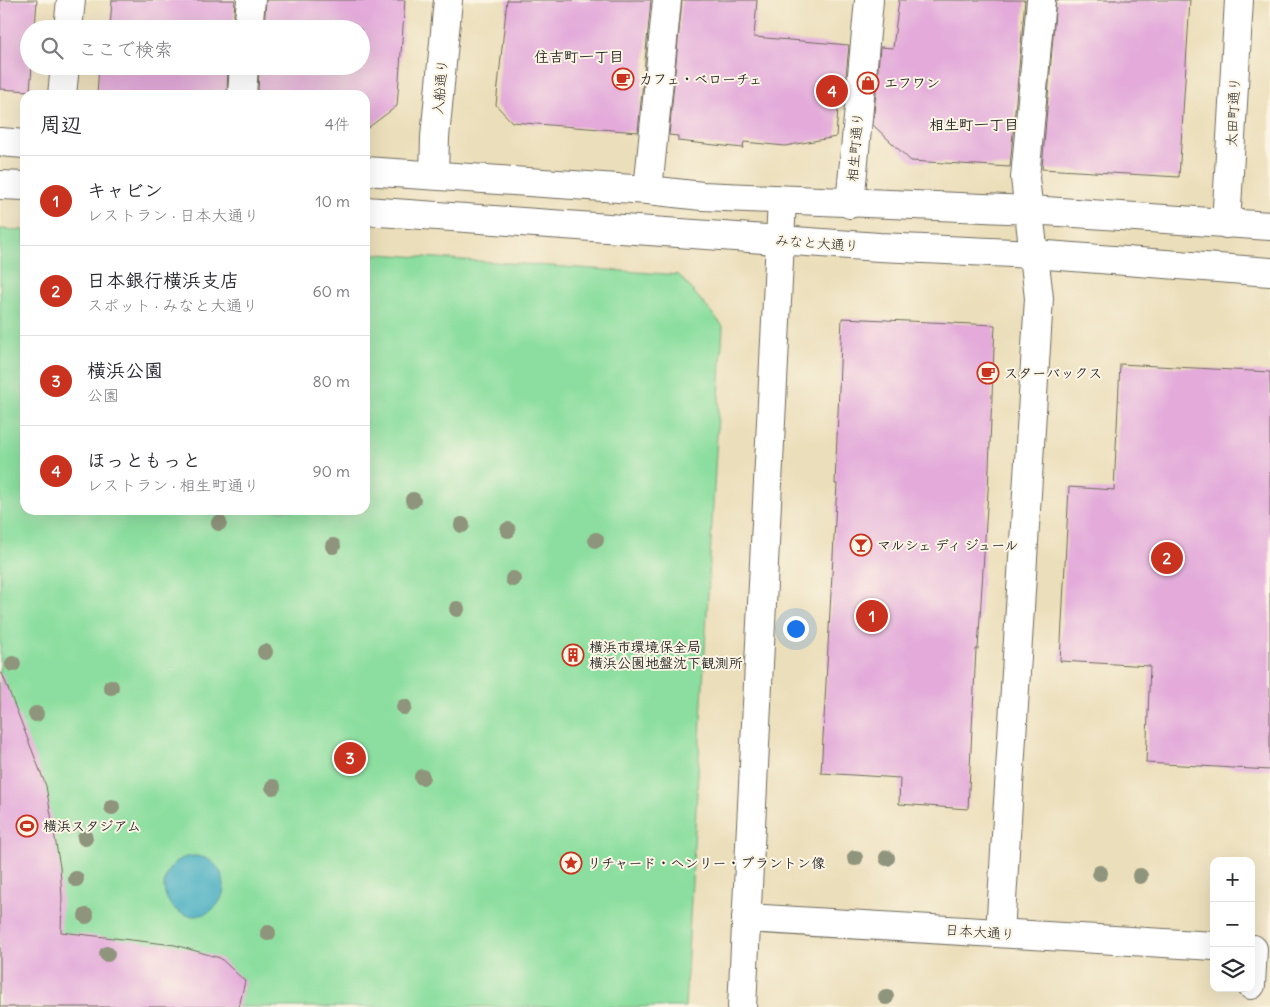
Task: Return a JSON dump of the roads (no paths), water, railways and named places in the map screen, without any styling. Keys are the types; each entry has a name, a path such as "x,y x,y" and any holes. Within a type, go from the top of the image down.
{"street":[{"path":"69,20 71,0"},
{"path":"249,20 251,0"},
{"name":"入船通り","path":"434,174 435,137 448,0"},
{"path":"648,190 667,0"},
{"name":"相生町通り","path":"850,204 869,0"},
{"path":"1000,933 1039,298 1025,178 1041,0"},
{"name":"太田町通り","path":"1226,224 1239,0"},
{"path":"63,90 64,75"},
{"path":"242,90 243,75"},
{"path":"0,142 20,144"},
{"path":"370,171 434,174 648,190 702,196 850,204 882,203 1030,210 1270,226"},
{"path":"0,185 20,186"},
{"path":"742,1007 782,200"},
{"name":"みなと大通り","path":"370,211 879,247 1034,254 1270,272"},
{"name":"日本大通り","path":"746,918 1210,946"},
{"path":"1255,965 1258,949"},
{"path":"1250,1007 1251,992"}],"water":[{"path":"194,856 210,861 215,865 219,870 224,886 219,902 215,907 210,911 194,916 178,911 173,907 169,902 164,886 169,870 173,865 178,861"}],"place":[{"name":"カフェ・ベローチェ","path":"623,79"},
{"name":"エフワン","path":"868,83"},
{"name":"ほっともっと","path":"832,91"},
{"name":"スターバックス","path":"988,373"},
{"name":"マルシェ ディ ジュール","path":"861,545"},
{"name":"日本銀行横浜支店","path":"1167,558"},
{"name":"キャビン","path":"872,616"},
{"name":"横浜市環境保全局 横浜公園地盤沈下観測所","path":"573,655"},
{"name":"横浜公園","path":"350,758"},
{"name":"横浜スタジアム","path":"27,826"},
{"name":"リチャード・ヘンリー・ブラントン像","path":"571,863"}],"district":[{"name":"住吉町一丁目","path":"579,56"},
{"name":"相生町一丁目","path":"974,124"}]}
